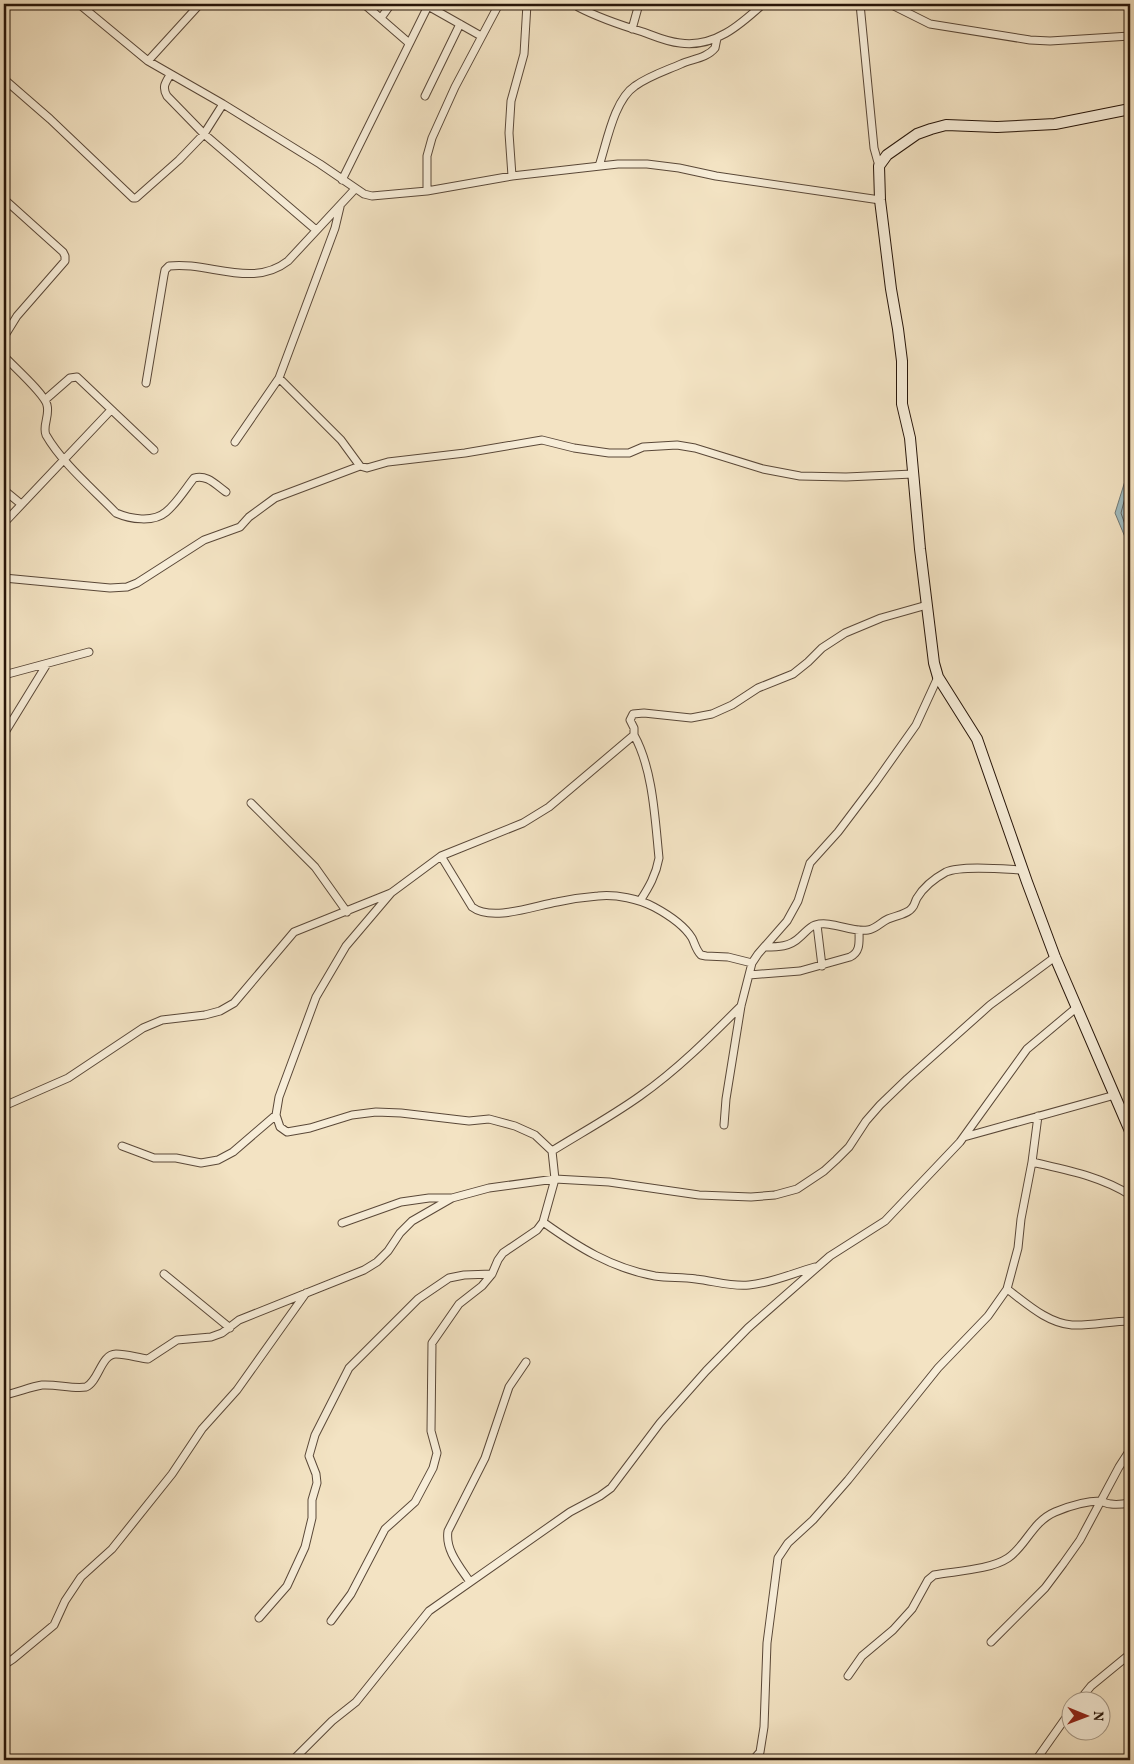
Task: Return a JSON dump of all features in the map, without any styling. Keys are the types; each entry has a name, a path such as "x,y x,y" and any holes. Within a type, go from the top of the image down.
{"street":[{"path":"79,4 148,61 223,104 320,164 355,189 372,196 427,191 512,176 618,164 647,164 880,200"},
{"path":"148,61 200,4"},
{"path":"364,4 409,43"},
{"path":"381,18 391,4"},
{"path":"427,191 427,156 432,138 481,36 499,4"},
{"path":"512,176 509,133 510,110 524,54 527,4"},
{"path":"632,29 639,4"},
{"path":"578,7 598,18 678,44 692,44 717,38 728,33 764,4"},
{"path":"860,4 874,148 879,166 880,200 902,361 902,404 910,438 934,664 938,677 977,738 1022,870 1055,957 1130,1131"},
{"path":"890,4 930,24 1030,40 1050,42 1130,36"},
{"path":"342,180 429,5 481,36"},
{"path":"425,96 460,24"},
{"path":"599,166 623,97 633,87 645,80 690,60 707,56 716,48 717,38"},
{"path":"170,75 164,85 167,96 204,134 316,230"},
{"path":"4,78 133,198 136,198 179,160 204,134 223,104"},
{"path":"879,166 887,155 906,141 917,134 938,127 1055,124 1130,108"},
{"path":"146,383 164,275 165,270 169,266 251,274 277,269 288,260 355,189"},
{"path":"4,198 64,252 65,256 65,262 17,316 4,337"},
{"path":"235,442 279,378 326,255 335,228 340,204"},
{"path":"4,356 46,399 48,416 44,428 46,434 65,459 116,513 124,517 157,517 166,512 194,478 200,476 204,476 226,492"},
{"path":"46,399 70,378 77,377 154,450"},
{"path":"279,378 341,440 360,466"},
{"path":"4,523 111,410"},
{"path":"4,578 110,588 127,587 137,583 204,540 240,527 249,517 275,498 360,466 367,468 388,462 465,453 542,440 574,448 609,453 629,453 643,447 677,446 695,448 763,469 800,476 846,477 913,474"},
{"path":"4,490 21,504"},
{"path":"640,901 652,883 657,871 659,858 648,772 642,751 634,736 634,728 630,720 633,714 652,713 691,718 712,714 732,705 758,688 793,674 822,648 845,633 881,618 927,605"},
{"path":"4,674 89,652"},
{"path":"4,734 47,664"},
{"path":"724,1126 726,1099 741,1006 752,964 787,921 795,906 810,864 838,832 916,725 938,677"},
{"path":"4,1106 68,1078 143,1028 162,1020 220,1011 234,1003 294,932 391,893 441,856 523,823 549,807 634,736"},
{"path":"251,802 315,867 347,912"},
{"path":"441,856 472,907 476,910 487,913 513,912 559,901 601,895 640,901 653,907 682,928 691,937 701,955 728,958 752,964"},
{"path":"765,947 780,947 791,944 816,925 824,924 868,930 884,920 909,911 923,889 946,872 973,869 1022,870"},
{"path":"331,1621 351,1594 385,1529 415,1502 433,1468 436,1454 431,1431 432,1343 459,1304 482,1286 492,1274 503,1253 537,1230 543,1222 555,1179 552,1151 535,1135 515,1126 489,1119 469,1121 376,1112 352,1115 310,1128 287,1132 280,1127 276,1116 279,1097 316,997 346,946 391,893"},
{"path":"816,925 822,966"},
{"path":"749,975 780,973 822,966 855,955 858,950 859,930"},
{"path":"4,1395 16,1394 33,1386 86,1387 91,1385 108,1356 115,1354 148,1359 176,1340 210,1337 222,1333 239,1320 364,1270 377,1262 388,1251 400,1233 412,1221 452,1198 489,1188 555,1179 609,1182 699,1195 751,1197 775,1195 797,1189 824,1171 842,1153 870,1116 907,1079 990,1005 1055,957"},
{"path":"552,1151 640,1096 670,1073 741,1006"},
{"path":"293,1760 332,1721 356,1702 429,1611 570,1512 611,1488 660,1423 706,1371 748,1328 818,1266 830,1256 885,1221 963,1137 1027,1049 1076,1008"},
{"path":"963,1137 1115,1095"},
{"path":"122,1146 154,1158 176,1158 201,1163 218,1160 233,1152 276,1116"},
{"path":"753,1760 760,1752 764,1727 767,1643 777,1566 781,1552 837,1493 938,1368 988,1316 1007,1290 1018,1248 1038,1116"},
{"path":"1032,1162 1095,1178 1130,1195"},
{"path":"342,1223 401,1202 430,1198 452,1198"},
{"path":"543,1222 594,1256 630,1270 656,1276 698,1279 722,1284 747,1286 771,1282 818,1266"},
{"path":"164,1274 230,1328"},
{"path":"259,1618 287,1586 305,1547 312,1518 312,1500 317,1483 316,1474 309,1456 315,1435 349,1368 418,1299 450,1278 464,1275 492,1274"},
{"path":"1007,1290 1045,1316 1059,1322 1071,1325 1130,1321"},
{"path":"4,1664 13,1660 54,1625 65,1601 81,1578 112,1549 172,1474 202,1429 236,1390 306,1293"},
{"path":"470,1582 452,1554 447,1538 448,1531 486,1458 509,1387 526,1362"},
{"path":"991,1642 1045,1588 1080,1540 1130,1450"},
{"path":"848,1676 862,1656 893,1630 912,1610 928,1580 934,1576 999,1562 1013,1554 1045,1517 1055,1512 1101,1501 1110,1504 1130,1503"},
{"path":"1086,1692 1130,1654"},
{"path":"1036,1760 1062,1723"}],"water":[{"path":"1130,465 1130,549 1115,513"}]}
